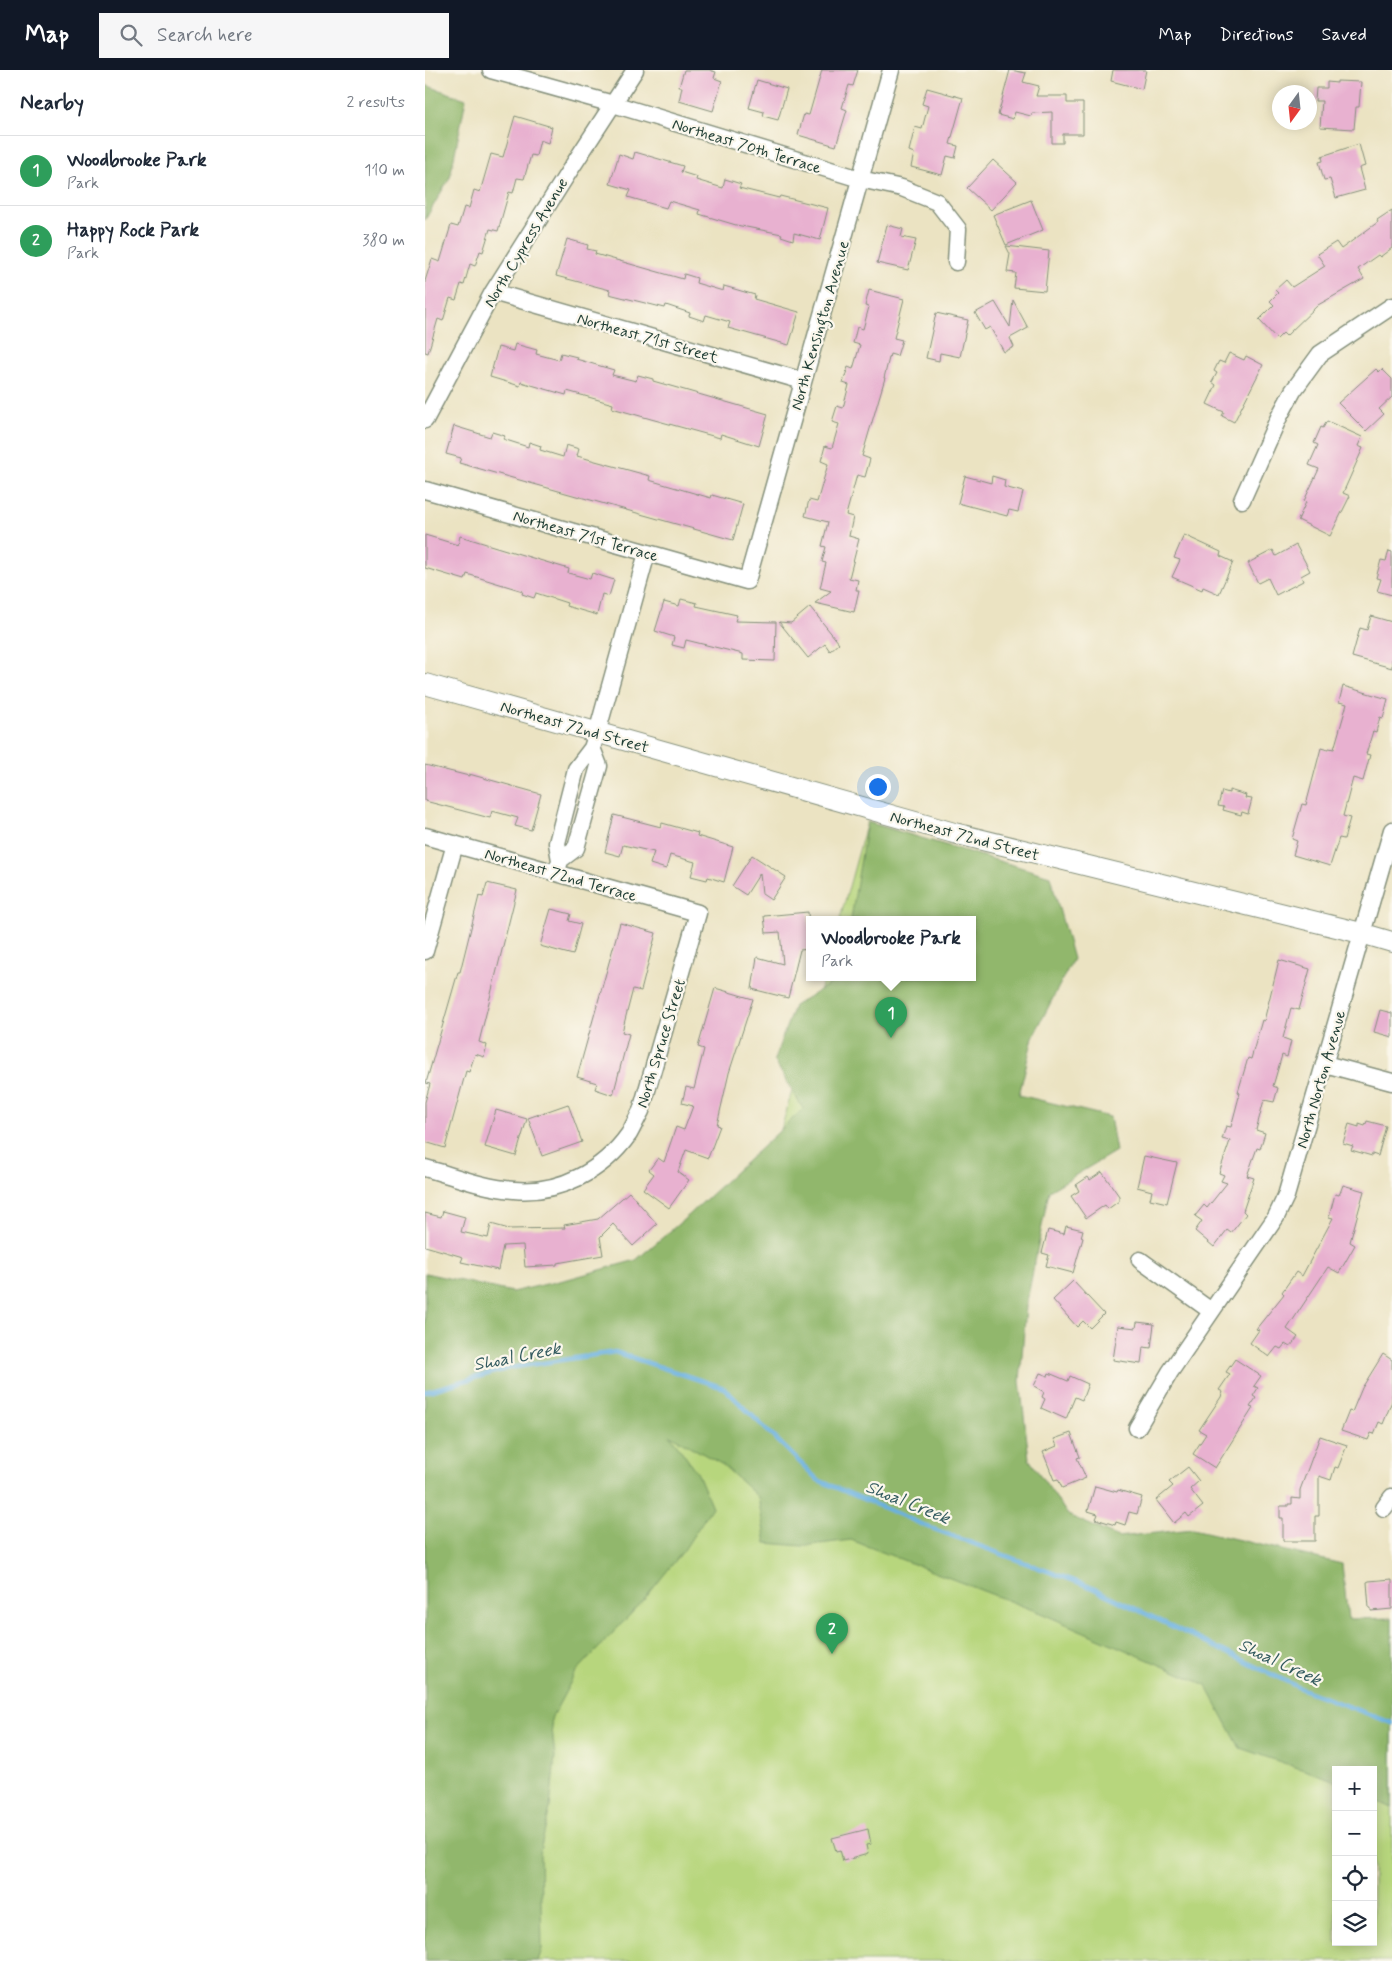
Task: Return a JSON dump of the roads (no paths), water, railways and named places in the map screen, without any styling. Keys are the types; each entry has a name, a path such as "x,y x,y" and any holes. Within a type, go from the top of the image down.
{"main road":[{"name":"Northeast 72nd Street","path":"425,684 594,740 954,833 1392,942"}],"street":[{"name":"Northeast 70th Terrace","path":"491,70 613,104 860,179 902,188 937,202 958,229 956,262"},
{"name":"North Cypress Avenue","path":"425,420 493,292 635,70"},
{"name":"North Kensington Avenue","path":"747,581 891,70"},
{"name":"Northeast 71st Street","path":"493,292 803,382"},
{"path":"1242,500 1279,417 1293,391 1321,354 1392,306"},
{"name":"Northeast 71st Terrace","path":"425,490 747,581"},
{"path":"559,866 557,843 576,769 594,740 647,553"},
{"name":"North Norton Avenue","path":"1137,1428 1170,1372 1276,1218 1286,1196 1392,830"},
{"name":"Northeast 72nd Terrace","path":"425,836 559,866 698,912"},
{"path":"425,951 455,844"},
{"name":"North Spruce Street","path":"425,1168 501,1189 528,1190 554,1187 571,1181 601,1163 629,1134 641,1111 698,912"},
{"path":"1325,1064 1392,1082"},
{"path":"1140,1260 1211,1311"}],"waterway":[{"name":"Shoal Creek","path":"425,1392 509,1368 615,1352 724,1388 818,1480 931,1528 1088,1586 1302,1689 1392,1723"}],"place":[{"name":"Woodbrooke Park","path":"891,1038"},
{"name":"Happy Rock Park","path":"832,1654"}]}
